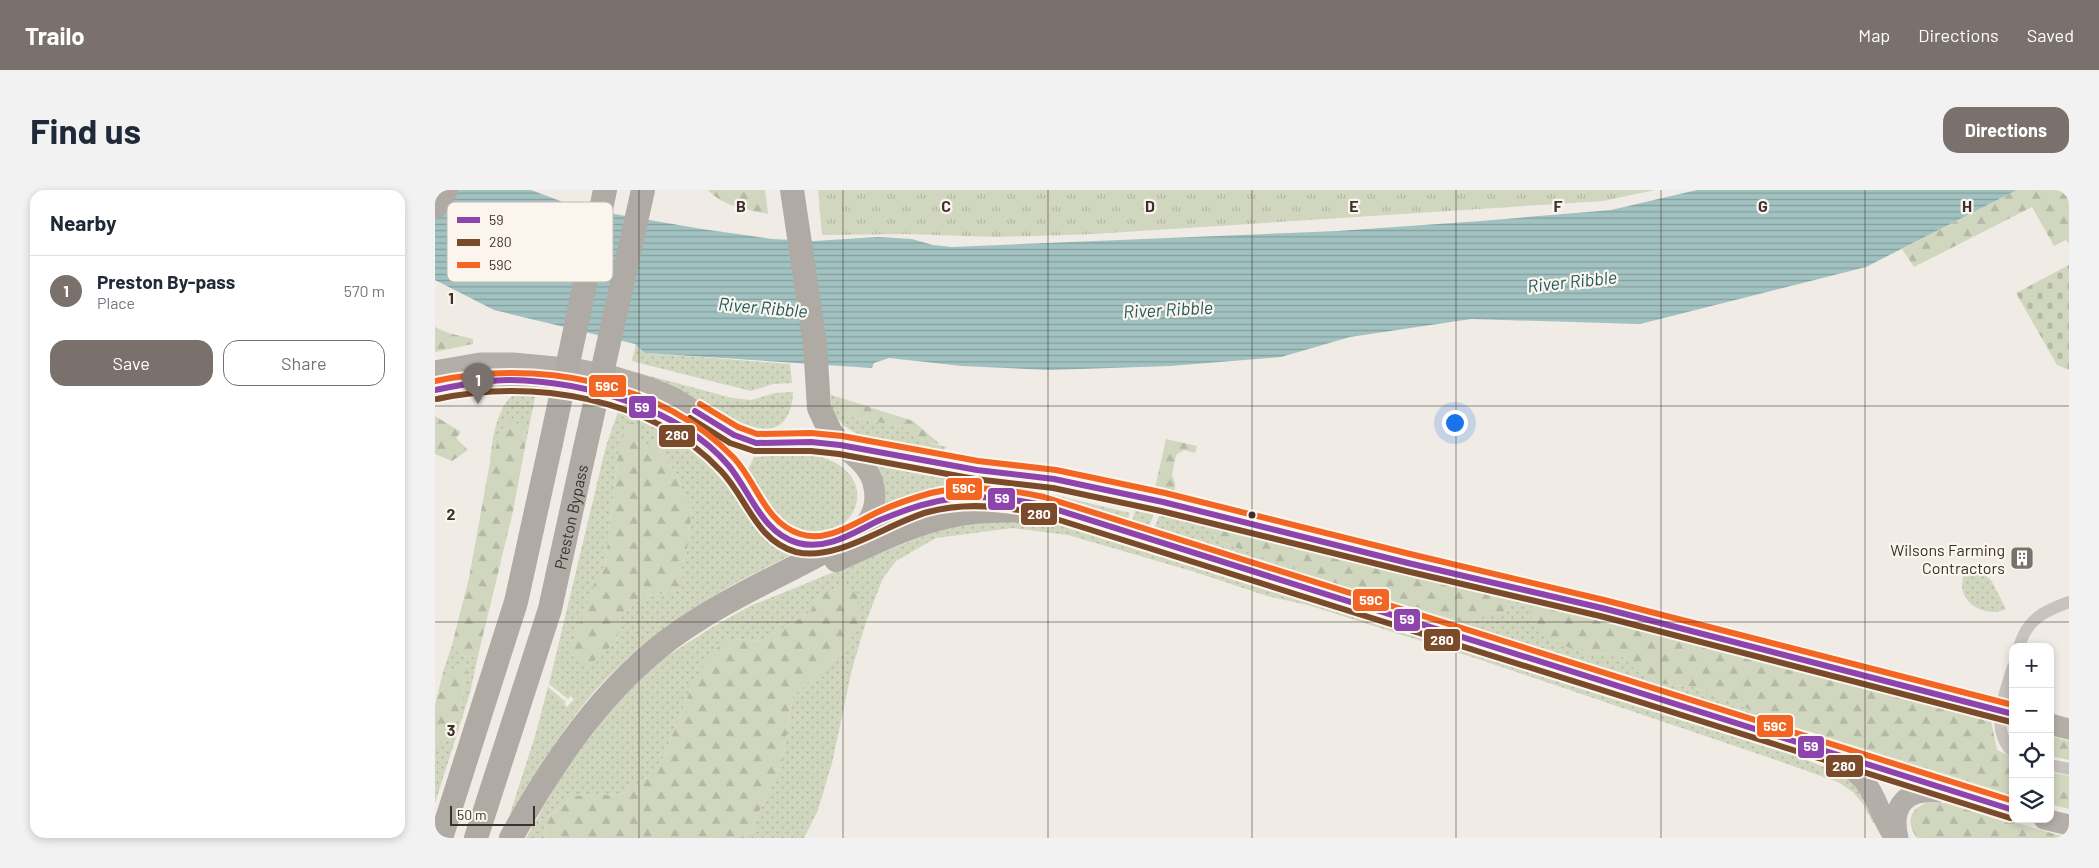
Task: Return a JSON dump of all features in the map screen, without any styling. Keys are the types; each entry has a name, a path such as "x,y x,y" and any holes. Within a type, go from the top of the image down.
{"highway":[{"path":"435,207 446,190"},
{"name":"Preston Bypass","path":"476,838 550,609 583,452 643,190"},
{"path":"511,838 535,796 574,737 610,693 670,640 697,620 733,598 815,558 857,533 868,521 873,504 873,483 863,466 841,445 822,414 817,395 815,344 794,196"},
{"name":"Preston Bypass","path":"441,838 516,602 585,282"},
{"path":"435,371 490,362 577,369 653,389 674,398 746,440 761,443 811,442 841,445 977,470 1054,479 1163,502 1408,563 1602,608 2007,713"},
{"path":"435,390 470,383 541,383 589,390 629,402 677,424 715,451 742,484 766,522 787,539 810,545 824,545 857,533 915,507 954,498 978,496 1017,500 1068,512 1807,747 2009,809"},
{"path":"733,598 791,580 919,525 949,516 997,511 1068,512"},
{"path":"2054,725 2069,729"},
{"path":"1807,747 1846,766 1867,783 1875,796 1887,827 1896,838"},
{"path":"1896,838 1896,814 1908,796 1932,792 1958,794"},
{"path":"2054,822 2069,826"}],"street":[{"path":"2021,643 2027,628 2038,615 2069,602"},
{"path":"2009,745 2002,733 2010,688"},
{"path":"2054,766 2069,769"}],"green space":[{"path":"708,190 765,190 768,214 728,204"},
{"path":"818,190 1655,190 1603,201 1094,234 997,237 906,234 822,235"},
{"path":"2017,190 2069,190 2069,244 2066,240 2054,246 2032,207 1914,267 1902,249"},
{"path":"2069,265 2069,370 2057,365 2016,293"},
{"path":"435,327 448,333 473,339 473,344 435,352"},
{"path":"636,344 645,353 790,364 792,383 773,384 751,391 632,361"},
{"path":"628,370 732,398 751,400 775,393 793,392 788,414 778,426 764,428 746,425 678,390 627,373"},
{"path":"519,391 536,393 525,447 523,427 507,419 490,462 494,433 501,412 505,404"},
{"path":"831,395 841,398 841,407 847,416 903,427 926,442 947,447 941,452 897,446 866,438 852,431 841,422 833,411"},
{"path":"841,398 913,421 940,444 926,442 903,427 847,416 841,407"},
{"path":"619,409 647,418 687,439 725,473 799,550 731,586 686,613 634,652 603,682 578,711 548,755 513,815 510,814 535,736 548,687 566,702 564,704 567,707 574,699 571,696 568,699 549,684 606,446","holes":["657,447 677,475 685,497 692,507 687,552 680,571 681,590 644,597 621,614 616,642 596,579 605,566 618,454"]},
{"path":"435,416 461,432 456,438 468,450 452,461 435,454"},
{"path":"507,418 523,427 525,447 513,511 478,656 463,657 452,645 469,578 490,462"},
{"path":"632,422 641,428 640,444 657,447 674,470 685,497 692,507 687,552 680,571 684,581 681,590 644,597 621,614 616,642 590,664 579,663 571,648 596,579 605,566 618,454 625,425"},
{"path":"1166,439 1197,446 1195,453 1184,450 1176,455 1172,475 1175,483 1175,493 1155,488"},
{"path":"810,454 837,464 853,479 857,495 853,511 842,525 826,533 806,533 784,523 768,507 745,476 754,457"},
{"path":"871,459 972,475 971,483 1050,494 1130,513 1128,519 1072,502 1032,494 882,511"},
{"path":"1041,484 1155,510 1149,527 1132,521 1135,511 1043,488"},
{"path":"1161,511 1220,526 1214,536 1221,542 1342,586 1466,623 1491,613 1501,614 1507,610 1509,605 1504,596 1538,604 1532,618 1537,623 1584,653 1618,654 1654,683 1693,687 1788,725 2009,794 2009,802 1154,529"},
{"path":"994,518 1076,525 1783,751 1845,775 1858,783 1879,823 1873,823 1863,804 1853,792 1838,782 1776,760 1478,659 1308,605 1267,596 1195,572 1068,535 1013,528 936,538 896,561 883,578 866,622 852,669 832,763 818,810 804,838 732,838 754,832 753,824 782,765 793,696 844,650 821,595 808,614 760,641 732,639 692,686 663,758 645,779 623,794 573,796 548,817 544,838 526,838 560,778 584,742 612,707 650,667 711,628 750,606 950,525"},
{"path":"1220,526 1504,596 1509,605 1507,610 1501,614 1491,613 1466,623 1342,586 1221,542 1215,537 1213,532 1215,527"},
{"path":"1977,569 1991,580 2006,609 1998,612 1989,612 1980,609 1966,599 1962,581 1966,571"},
{"path":"846,586 857,593 860,623 844,650 793,696 782,765 753,824 754,832 732,838 544,838 548,817 573,796 623,794 645,779 663,758 692,686 712,651 732,639 760,641 808,614 821,595"},
{"path":"1534,604 1710,649 1721,649 1990,716 1997,750 2009,756 2009,794 1788,725 1693,687 1654,683 1636,671 1625,658 1618,654 1584,653 1552,641 1532,618 1531,609"},
{"path":"452,645 463,657 478,656 470,693 435,803 435,745 450,739 461,706 468,665 443,672"},
{"path":"468,665 461,706 450,739 435,745 435,705 443,672"},
{"path":"2054,737 2069,741 2069,760 2054,757"},
{"path":"2054,773 2069,776 2069,809 2054,805"},
{"path":"1929,802 1946,803 2009,821 2009,823 2016,823 2069,838 1917,838 1911,826 1911,816 1917,808"}],"water":[{"name":"River Ribble","path":"435,190 531,190 563,202 447,202 447,282 613,282 613,214 772,239 814,241 878,237 912,239 933,245 952,247 1338,231 1481,221 1611,210 1697,190 2017,190 1866,267 1640,324 1471,319 1350,337 1281,357 1170,366 1049,370 962,366 889,358 874,363 872,368 645,353 635,344 494,310 435,280"}],"transit line":[{"name":"59C","path":"435,381 474,375 514,373 555,376 595,382 633,394 670,410 704,431 734,458 778,521 788,529 800,534 810,536 830,534 897,504 945,490 973,488 1044,497 2009,800"},
{"name":"59","path":"435,390 491,381 510,380 568,386 598,392 629,402 684,428 709,446 729,466 758,511 775,531 798,543 820,544 841,539 897,513 955,498 998,498 1042,505 2009,809"},
{"name":"280","path":"437,399 474,393 512,391 550,393 588,399 625,410 660,425 693,446 721,471 762,529 782,546 796,552 812,554 845,547 913,517 942,509 984,506 1040,514 2009,818"},
{"name":"59C","path":"700,404 738,427 757,434 811,433 842,436 978,461 1056,470 1165,493 1604,600 2009,704"},
{"name":"59","path":"695,411 734,435 756,443 811,442 840,445 977,470 1054,479 1163,502 1408,563 1602,608 2009,713"},
{"name":"280","path":"690,418 730,443 754,451 811,451 839,454 975,479 1053,488 1161,511 1600,616 2009,721"}],"place":[{"name":"Preston By-pass","path":"478,404"},
{"name":"Wilsons Farming Contractors","path":"2022,558"}]}
